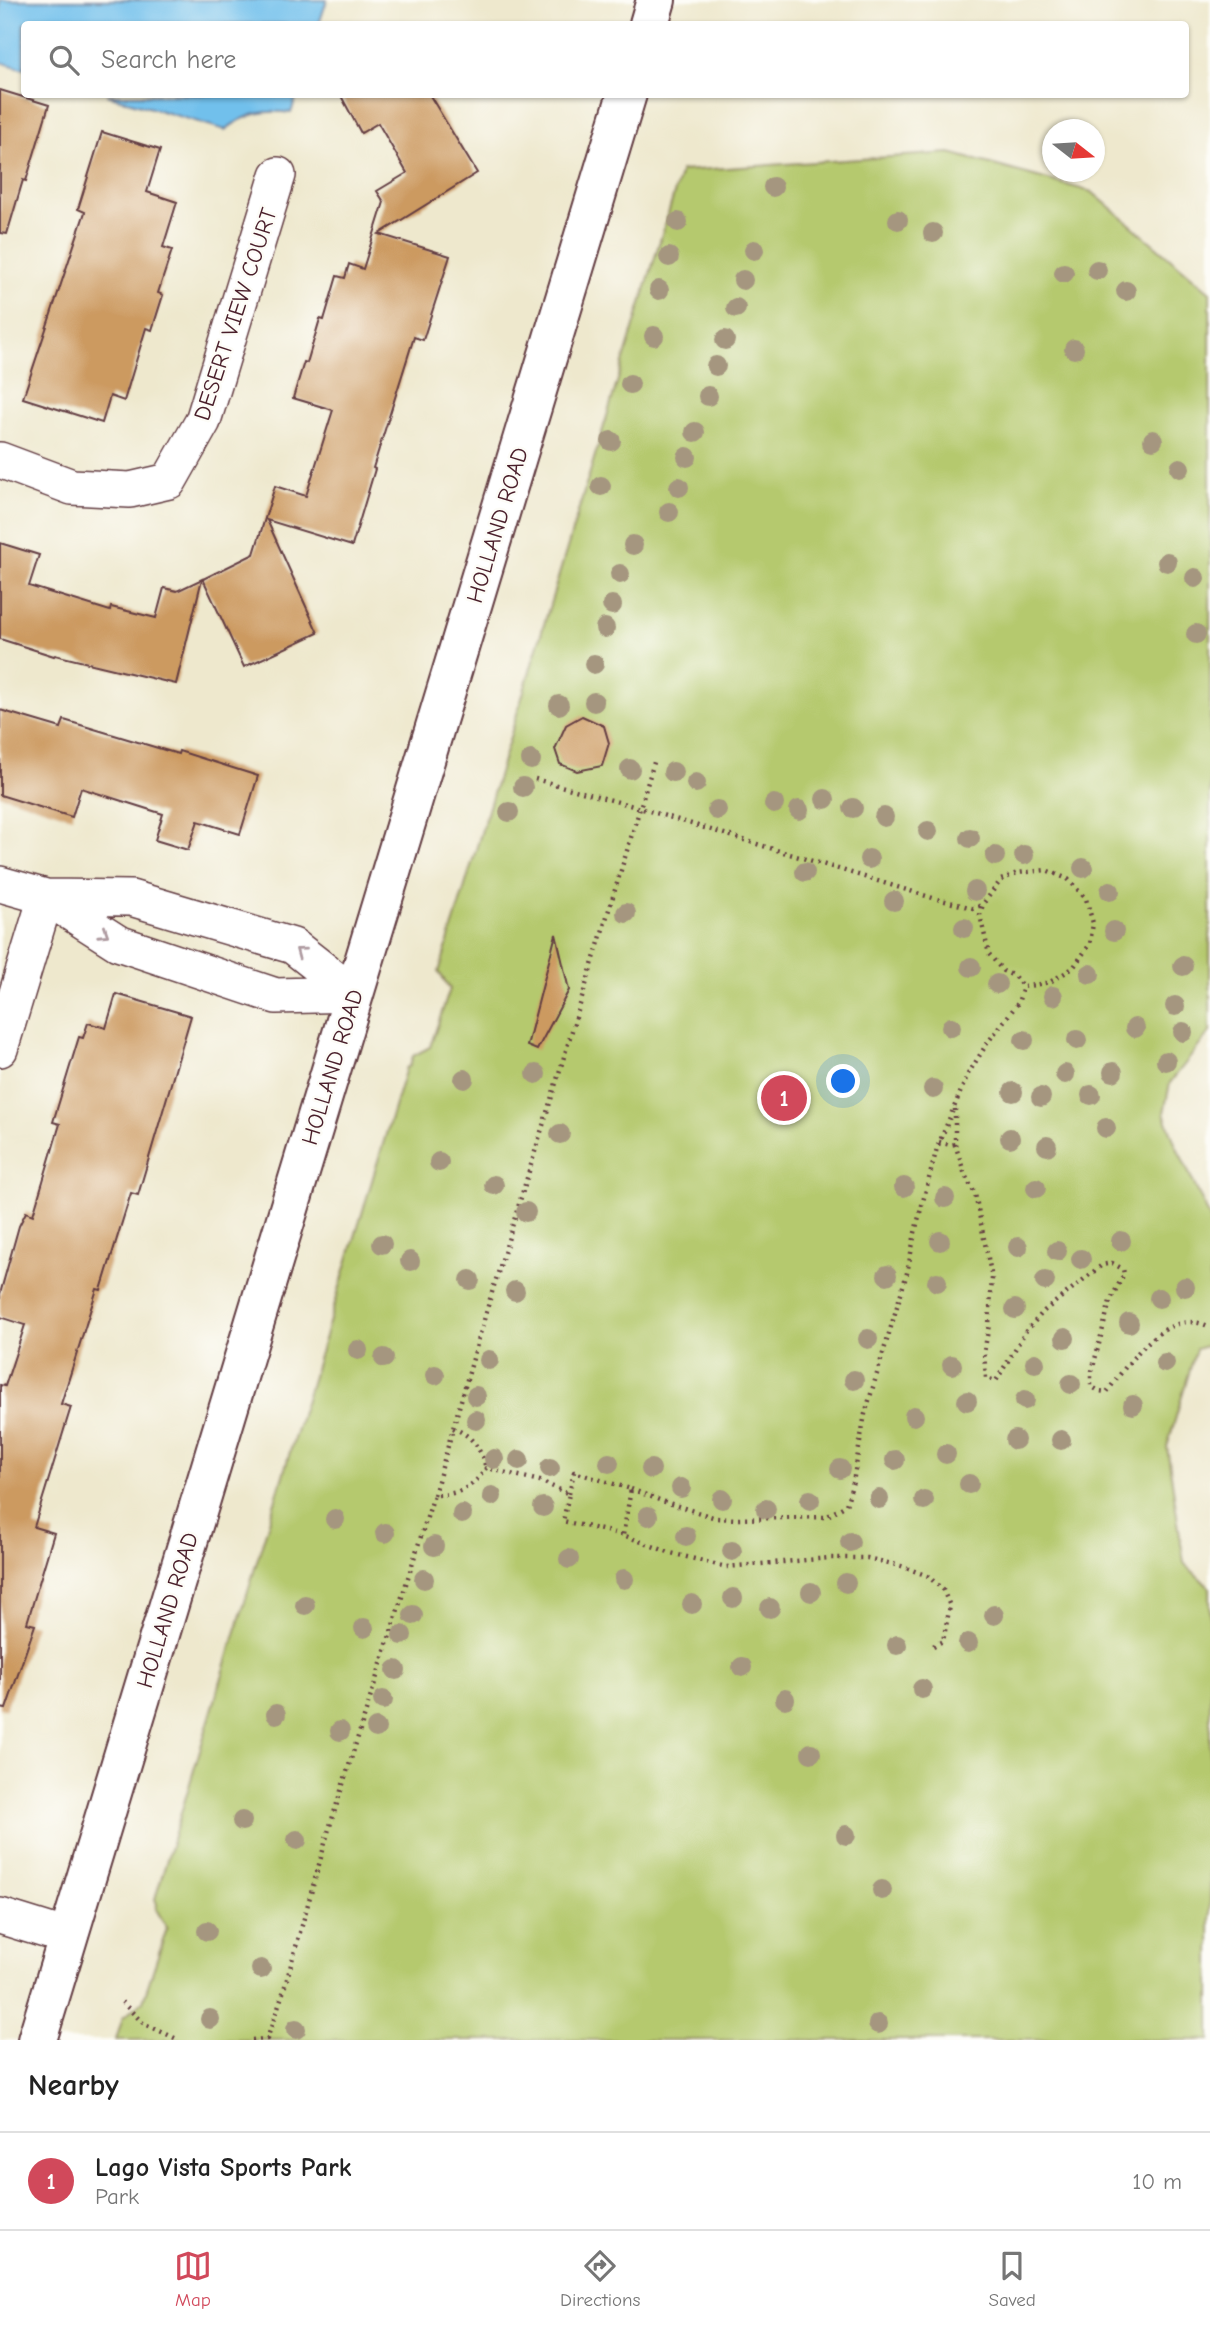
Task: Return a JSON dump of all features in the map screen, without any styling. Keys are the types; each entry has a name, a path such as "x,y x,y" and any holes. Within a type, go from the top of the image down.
{"main road":[{"name":"HOLLAND ROAD","path":"37,2040 626,98"}],"street":[{"name":"DESERT VIEW COURT","path":"0,460 72,487 130,490 169,481 203,421 278,175"},
{"path":"0,884 46,897 131,898 293,946 354,994"},
{"path":"46,897 118,943 276,996 354,994"},
{"path":"0,1049 46,897"},
{"path":"0,1916 68,1937"}],"path":[{"path":"252,2040 267,2039 283,1993 329,1829 434,1495 490,1299 655,759"},
{"path":"535,779 640,808 933,898 973,908 983,904"},
{"path":"1046,870 1068,879 1086,899 1093,923 1090,944 1073,968 1050,982 1023,987 1014,976 1003,971 989,954 980,915 983,904 1001,880 1017,873 1046,870"},
{"path":"929,1648 943,1641 950,1606 943,1590 928,1576 867,1558 830,1558 726,1567 671,1553 623,1535 563,1521 574,1472 716,1518 737,1520 826,1517 846,1505 853,1482 864,1414 907,1273 915,1228 939,1142 968,1074 1018,1003 1023,987"},
{"path":"954,1105 955,1144 965,1175 975,1194 992,1278 984,1353 986,1378 996,1381 1026,1331 1044,1311 1102,1265 1112,1263 1123,1269 1124,1274 1110,1301 1091,1375 1091,1386 1099,1391 1107,1392 1138,1353 1170,1327 1183,1321 1195,1321 1210,1327"},
{"path":"939,1142 955,1144"},
{"path":"453,1429 475,1441 486,1468"},
{"path":"486,1468 540,1481 569,1494"},
{"path":"434,1495 463,1491 477,1481 486,1468"},
{"path":"623,1535 631,1489"},
{"path":"122,2002 143,2023 179,2040"}],"green space":[{"path":"950,153 1042,178 1042,182 1056,182 1092,192 1210,292 1210,1032 1170,1083 1164,1113 1210,1218 1210,1345 1196,1349 1167,1447 1184,1563 1210,1588 1210,2040 116,2040 123,2017 143,2001 167,1928 156,1909 155,1899 406,1068 410,1066 413,1056 430,1047 450,989 439,972 681,171"}],"water":[{"path":"0,0 327,0 320,21 21,21 21,68 0,62"},
{"path":"117,98 296,98 291,113 256,114 225,130"}],"building":[{"path":"0,90 49,105 7,234 0,233"},
{"path":"342,98 431,98 477,173 379,234 450,256 423,340 414,337 352,546 267,520 318,633 244,667 203,579 254,554 275,486 306,496 333,410 293,398 304,362 307,363 320,319 324,320 337,276 345,278 349,264 363,269 384,202 377,191 407,173 378,123 361,133"},
{"path":"102,132 160,150 147,192 177,202 163,247 172,250 158,293 163,295 152,330 146,328 124,401 110,396 102,423 23,398 85,212 78,209"},
{"path":"0,543 39,555 29,586 110,611 111,607 156,618 164,588 177,591 202,579 176,684 54,656 0,639"},
{"path":"0,710 61,728 64,720 178,754 179,751 258,776 240,834 198,821 188,850 155,840 163,814 81,788 72,817 0,795"},
{"path":"582,716 604,726 609,743 602,766 577,771 560,764 555,749 566,725"},
{"path":"556,934 569,990 537,1050 527,1046"},
{"path":"116,994 191,1016 138,1195 131,1193 61,1404 71,1407 34,1527 54,1533 27,1623 35,1625 6,1709 0,1708 0,1385 5,1386 25,1325 0,1317 0,1294 19,1226 26,1212 33,1215 60,1124 53,1122 79,1037 83,1038 88,1023 106,1028"}],"place":[{"name":"Lago Vista Sports Park","path":"784,1098"}]}
